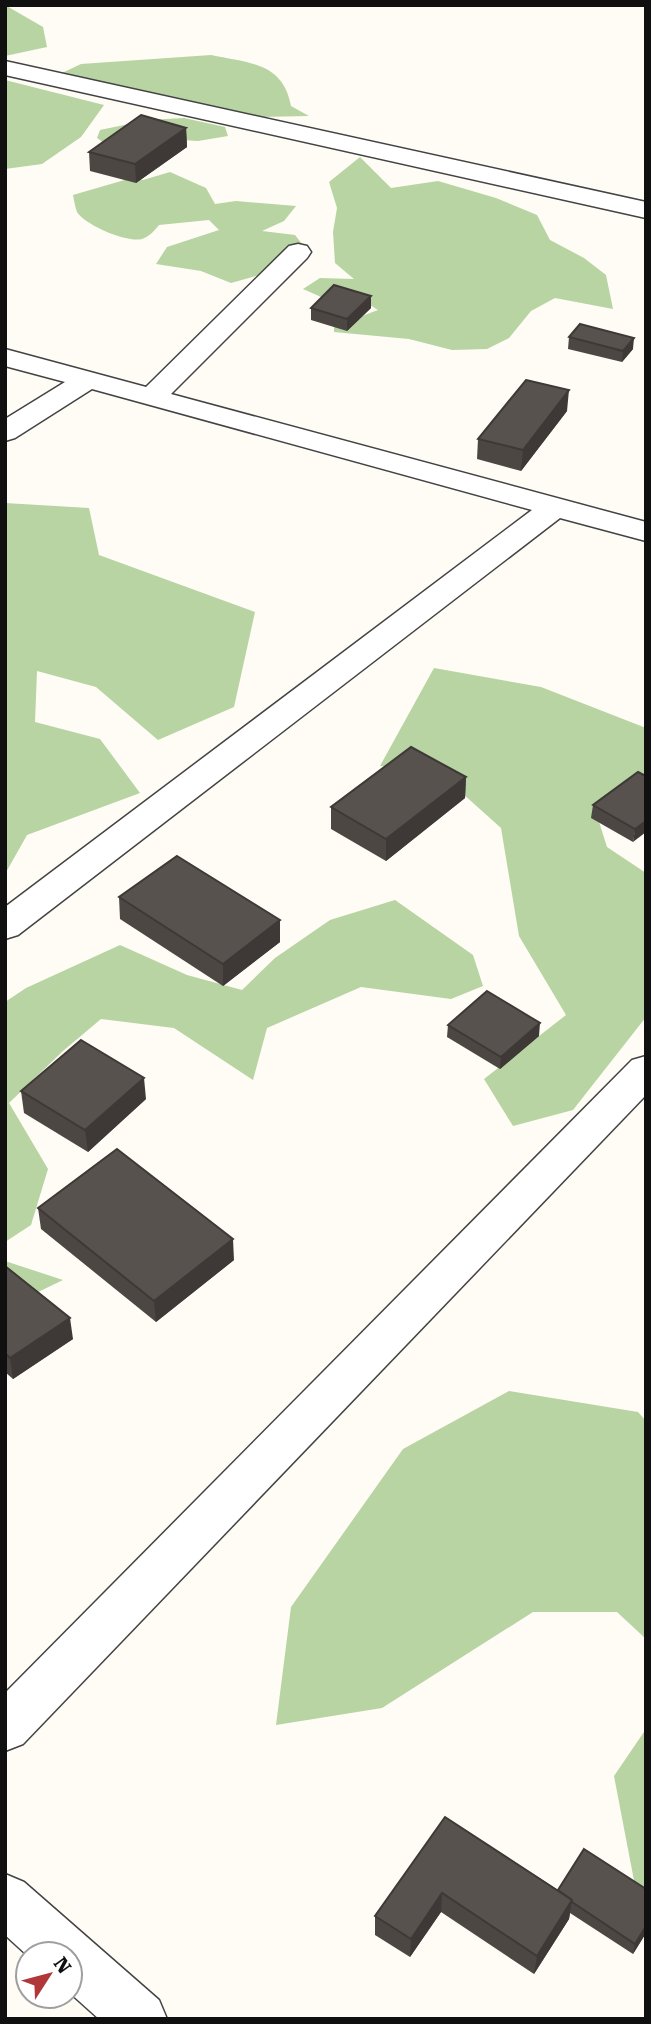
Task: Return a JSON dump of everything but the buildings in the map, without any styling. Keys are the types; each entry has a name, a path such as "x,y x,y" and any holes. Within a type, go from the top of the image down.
{"street":[{"path":"5,68 646,210"},
{"path":"152,397 298,252"},
{"path":"5,357 646,533"},
{"path":"5,432 89,379"},
{"path":"5,926 554,509"},
{"path":"5,1728 646,1070"},
{"path":"5,1900 50,1940"},
{"path":"84,1970 140,2019"}],"green space":[{"path":"5,5 43,27 47,47 5,56"},
{"path":"211,55 250,63 272,73 287,92 291,106 309,116 260,117 62,73 81,64"},
{"path":"5,80 104,105 81,137 42,164 5,169"},
{"path":"184,118 225,127 228,136 198,141 166,139 110,147 97,138 100,130 148,120"},
{"path":"360,157 391,188 438,181 496,198 537,215 550,240 584,258 606,275 613,309 555,298 531,311 509,338 487,349 452,350 409,339 334,332 334,319 357,318 378,310 362,300 328,300 303,289 320,278 354,279 335,263 333,232 337,208 329,182"},
{"path":"170,172 206,188 215,204 236,201 296,206 284,221 262,231 295,235 306,249 299,264 231,283 201,271 156,264 167,247 219,230 209,220 159,225 147,236 135,240 97,227 77,212 73,195 128,179 143,180"},
{"path":"5,503 89,508 99,555 255,612 234,707 158,740 96,687 37,671 35,722 100,739 140,793 27,835 5,874"},
{"path":"434,668 541,687 646,728 646,778 594,806 607,847 646,873 646,1017 573,1110 513,1126 484,1079 566,1015 519,936 501,828 433,767 380,766"},
{"path":"395,900 473,955 483,986 451,999 361,987 267,1028 253,1080 174,1028 101,1019 9,1103 48,1169 31,1225 5,1242 5,1002 26,988 120,945 187,975 242,990 275,958 330,920"},
{"path":"5,1261 63,1280 5,1308"},
{"path":"509,1391 638,1412 646,1421 646,1639 617,1612 533,1612 382,1708 276,1725 291,1607 403,1449"},
{"path":"646,1729 646,1920 641,1917 614,1776"}]}
